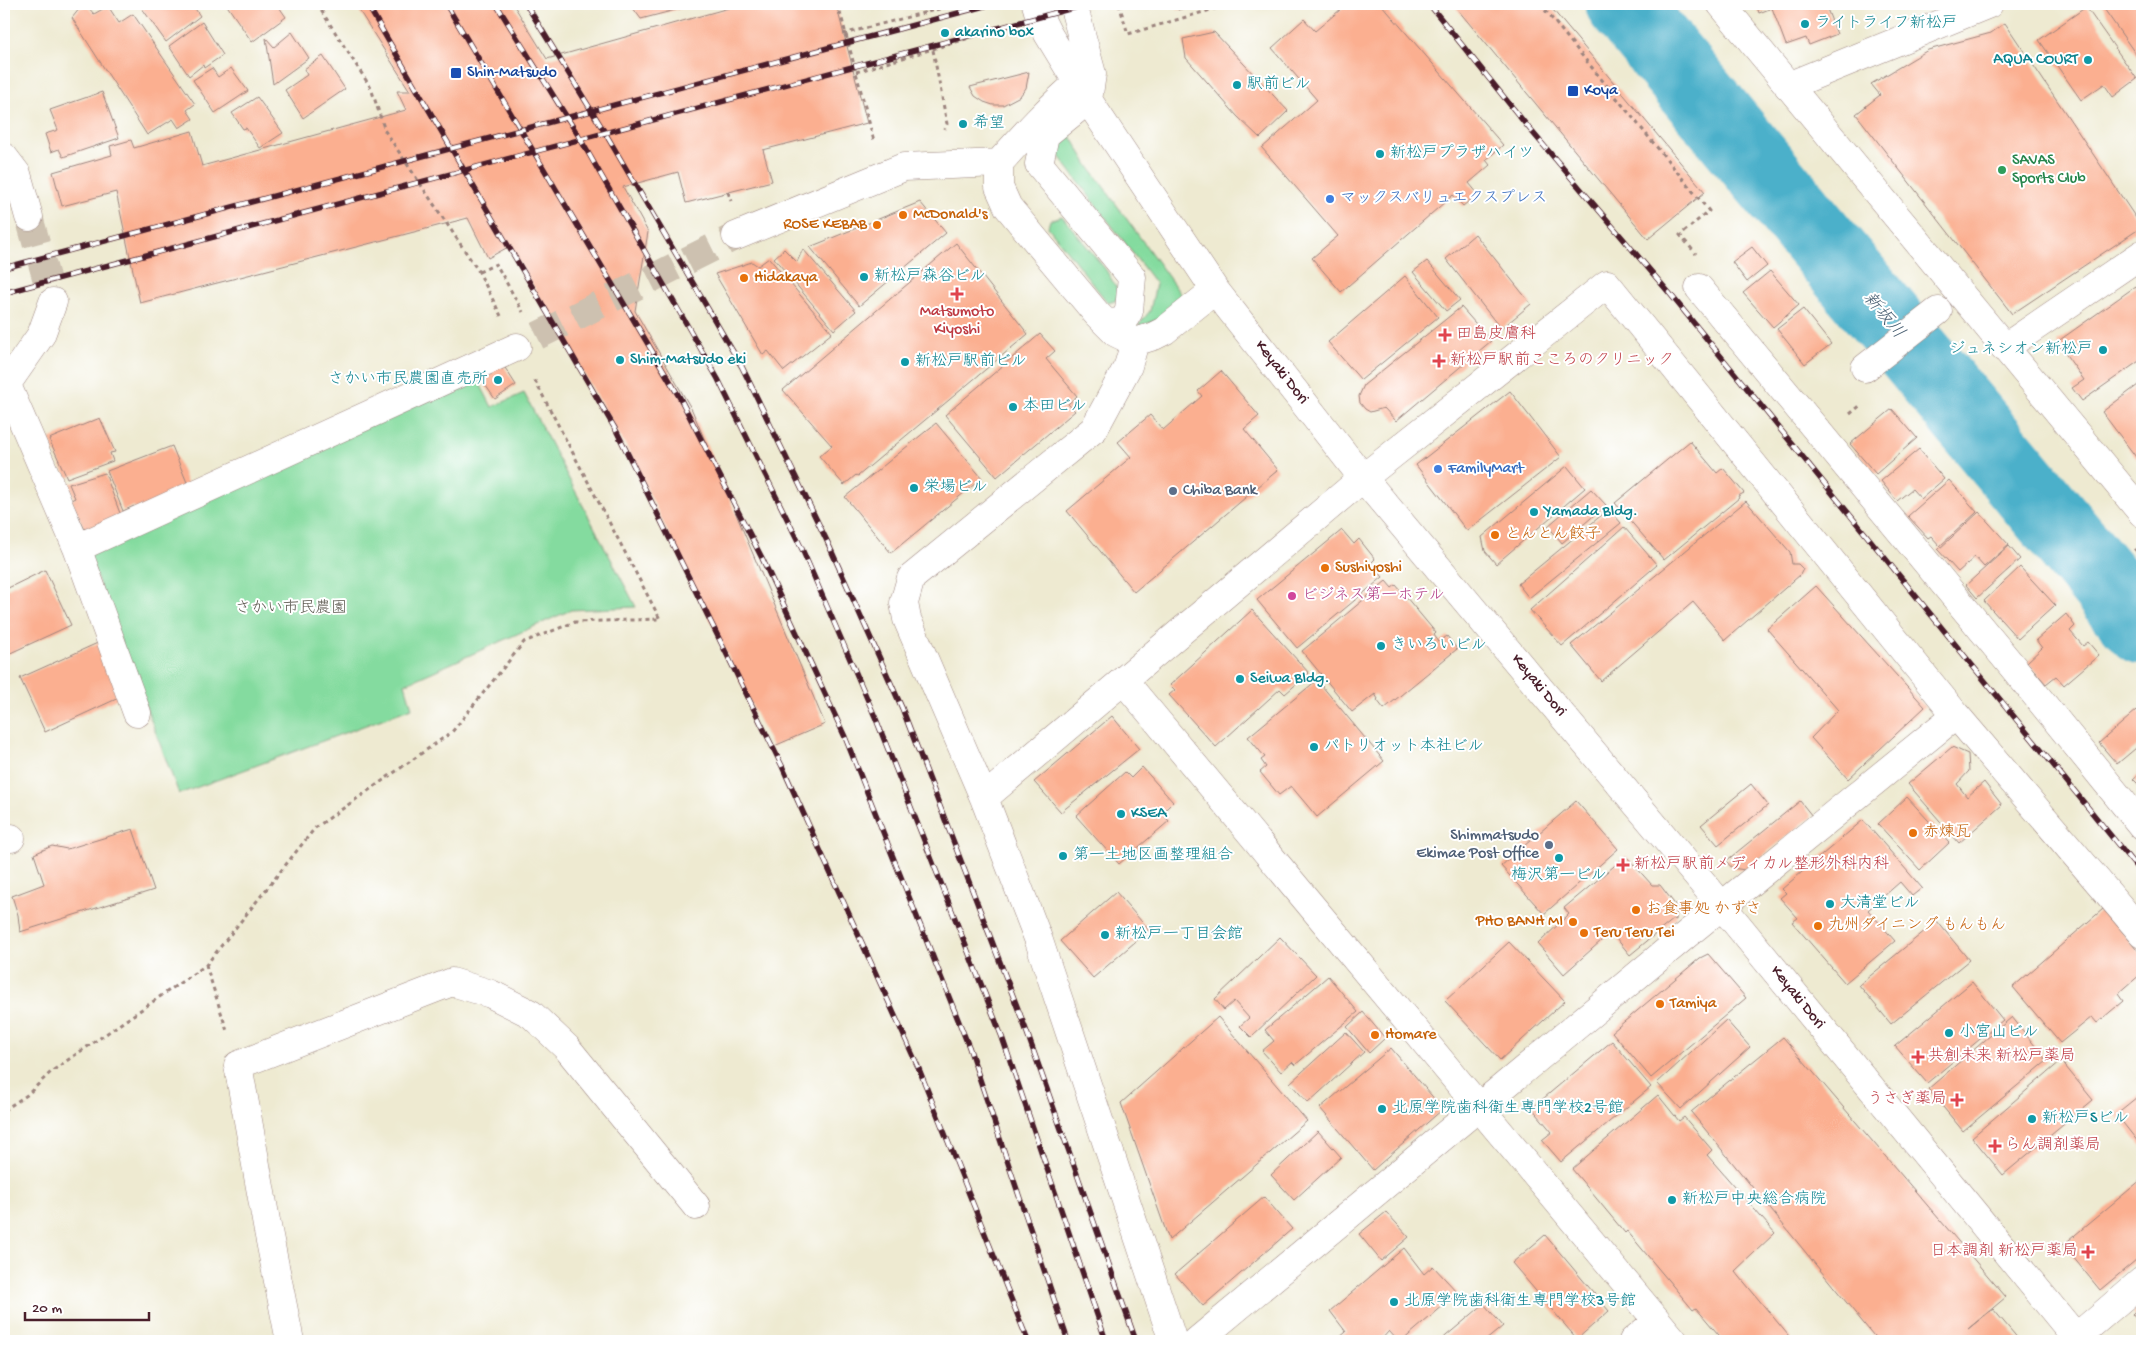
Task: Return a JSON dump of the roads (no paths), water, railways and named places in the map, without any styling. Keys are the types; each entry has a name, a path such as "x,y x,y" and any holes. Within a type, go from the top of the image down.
{"street":[{"name":"Keyaki Dori","path":"1036,4 1044,26 1083,91 1215,290 1363,478 1722,906 2075,1340"},
{"path":"1073,4 1092,74 1083,91 1045,135 1039,164 1132,277 1129,310 1126,317 1122,323 1104,322"},
{"path":"1721,4 2142,513"},
{"path":"1788,86 1989,4"},
{"path":"1083,91 1024,135 999,163 999,186 1008,207 1104,322 1116,333 1134,342 1164,331 1215,290"},
{"path":"4,157 17,174 29,217"},
{"path":"736,236 904,167 999,163"},
{"path":"2004,348 2142,254"},
{"path":"984,798 1363,478 1607,284 1956,715 2142,933"},
{"path":"1699,288 2142,826"},
{"path":"53,302 41,335 5,386 77,548 137,713"},
{"path":"1865,368 1938,311"},
{"path":"1134,342 1128,366 1094,429 911,578 904,603 907,619 984,798 1039,941 1173,1341"},
{"path":"77,548 517,347"},
{"path":"1124,681 1674,1341"},
{"path":"1197,1341 1478,1107 1956,715"},
{"path":"290,1341 238,1065 452,982 490,994 530,1014 567,1048 696,1206"},
{"path":"2075,1340 2142,1282"},
{"path":"1633,1341 1657,1321"}],"waterway":[{"name":"新坂川","path":"1623,4 2142,627"}],"tunnel":[{"path":"29,217 53,302"},
{"path":"537,336 736,236"}],"railway":[{"path":"367,4 617,432 782,766 919,1069 1028,1341"},
{"path":"446,4 680,398 762,558 845,737 969,1047 1068,1341"},
{"path":"496,4 578,135 718,379 802,549 876,719 1002,1037 1106,1341"},
{"path":"526,4 604,131 742,367 827,541 902,708 1025,1027 1136,1341"},
{"path":"4,268 992,4"},
{"path":"4,293 1088,4"},
{"path":"1429,4 1528,127 1671,295 2142,874"}],"place":[{"name":"ライトライフ新松戸","path":"1805,24"},
{"name":"akarino box","path":"945,33"},
{"name":"AQUA COURT","path":"2088,60"},
{"name":"Shin-Matsudo","path":"456,73"},
{"name":"駅前ビル","path":"1237,85"},
{"name":"Koya","path":"1573,91"},
{"name":"希望","path":"963,124"},
{"name":"新松戸プラザハイツ","path":"1380,154"},
{"name":"SAVAS Sports Club","path":"2002,170"},
{"name":"マックスバリュエクスプレス","path":"1330,199"},
{"name":"McDonald's","path":"903,215"},
{"name":"ROSE KEBAB","path":"877,225"},
{"name":"新松戸森谷ビル","path":"864,277"},
{"name":"Hidakaya","path":"744,278"},
{"name":"Matsumoto Kiyoshi","path":"957,294"},
{"name":"田島皮膚科","path":"1445,335"},
{"name":"ジュネシオン新松戸","path":"2103,350"},
{"name":"Shim-Matsudo eki","path":"620,360"},
{"name":"新松戸駅前こころのクリニック","path":"1439,361"},
{"name":"新松戸駅前ビル","path":"905,362"},
{"name":"さかい市民農園直売所","path":"498,380"},
{"name":"本田ビル","path":"1013,407"},
{"name":"FamilyMart","path":"1438,469"},
{"name":"栄場ビル","path":"914,488"},
{"name":"Chiba Bank","path":"1173,491"},
{"name":"Yamada Bldg.","path":"1534,512"},
{"name":"とんとん餃子","path":"1495,535"},
{"name":"Sushiyoshi","path":"1325,568"},
{"name":"ビジネス第一ホテル","path":"1292,596"},
{"name":"きいろいビル","path":"1381,646"},
{"name":"Seiwa Bldg.","path":"1240,679"},
{"name":"パトリオット本社ビル","path":"1314,747"},
{"name":"KSEA","path":"1121,814"},
{"name":"赤煉瓦","path":"1913,833"},
{"name":"Shimmatsudo Ekimae Post Office","path":"1549,845"},
{"name":"第一土地区画整理組合","path":"1063,856"},
{"name":"梅沢第一ビル","path":"1559,858"},
{"name":"新松戸駅前メディカル整形外科内科","path":"1623,865"},
{"name":"大清堂ビル","path":"1830,904"},
{"name":"お食事処 かずさ","path":"1636,910"},
{"name":"PHO BANH MI","path":"1573,922"},
{"name":"九州ダイニング もんもん","path":"1818,926"},
{"name":"Teru Teru Tei","path":"1584,933"},
{"name":"新松戸一丁目会館","path":"1105,935"},
{"name":"Tamiya","path":"1660,1004"},
{"name":"小宮山ビル","path":"1949,1033"},
{"name":"Homare","path":"1375,1035"},
{"name":"共創未来 新松戸薬局","path":"1918,1057"},
{"name":"うさぎ薬局","path":"1957,1100"},
{"name":"北原学院歯科衛生専門学校2号館","path":"1382,1109"},
{"name":"新松戸Sビル","path":"2032,1119"},
{"name":"らん調剤薬局","path":"1995,1146"},
{"name":"新松戸中央総合病院","path":"1672,1200"},
{"name":"日本調剤 新松戸薬局","path":"2088,1252"},
{"name":"北原学院歯科衛生専門学校3号館","path":"1394,1302"}],"park label":[{"name":"さかい市民農園","path":"291,609"}]}
